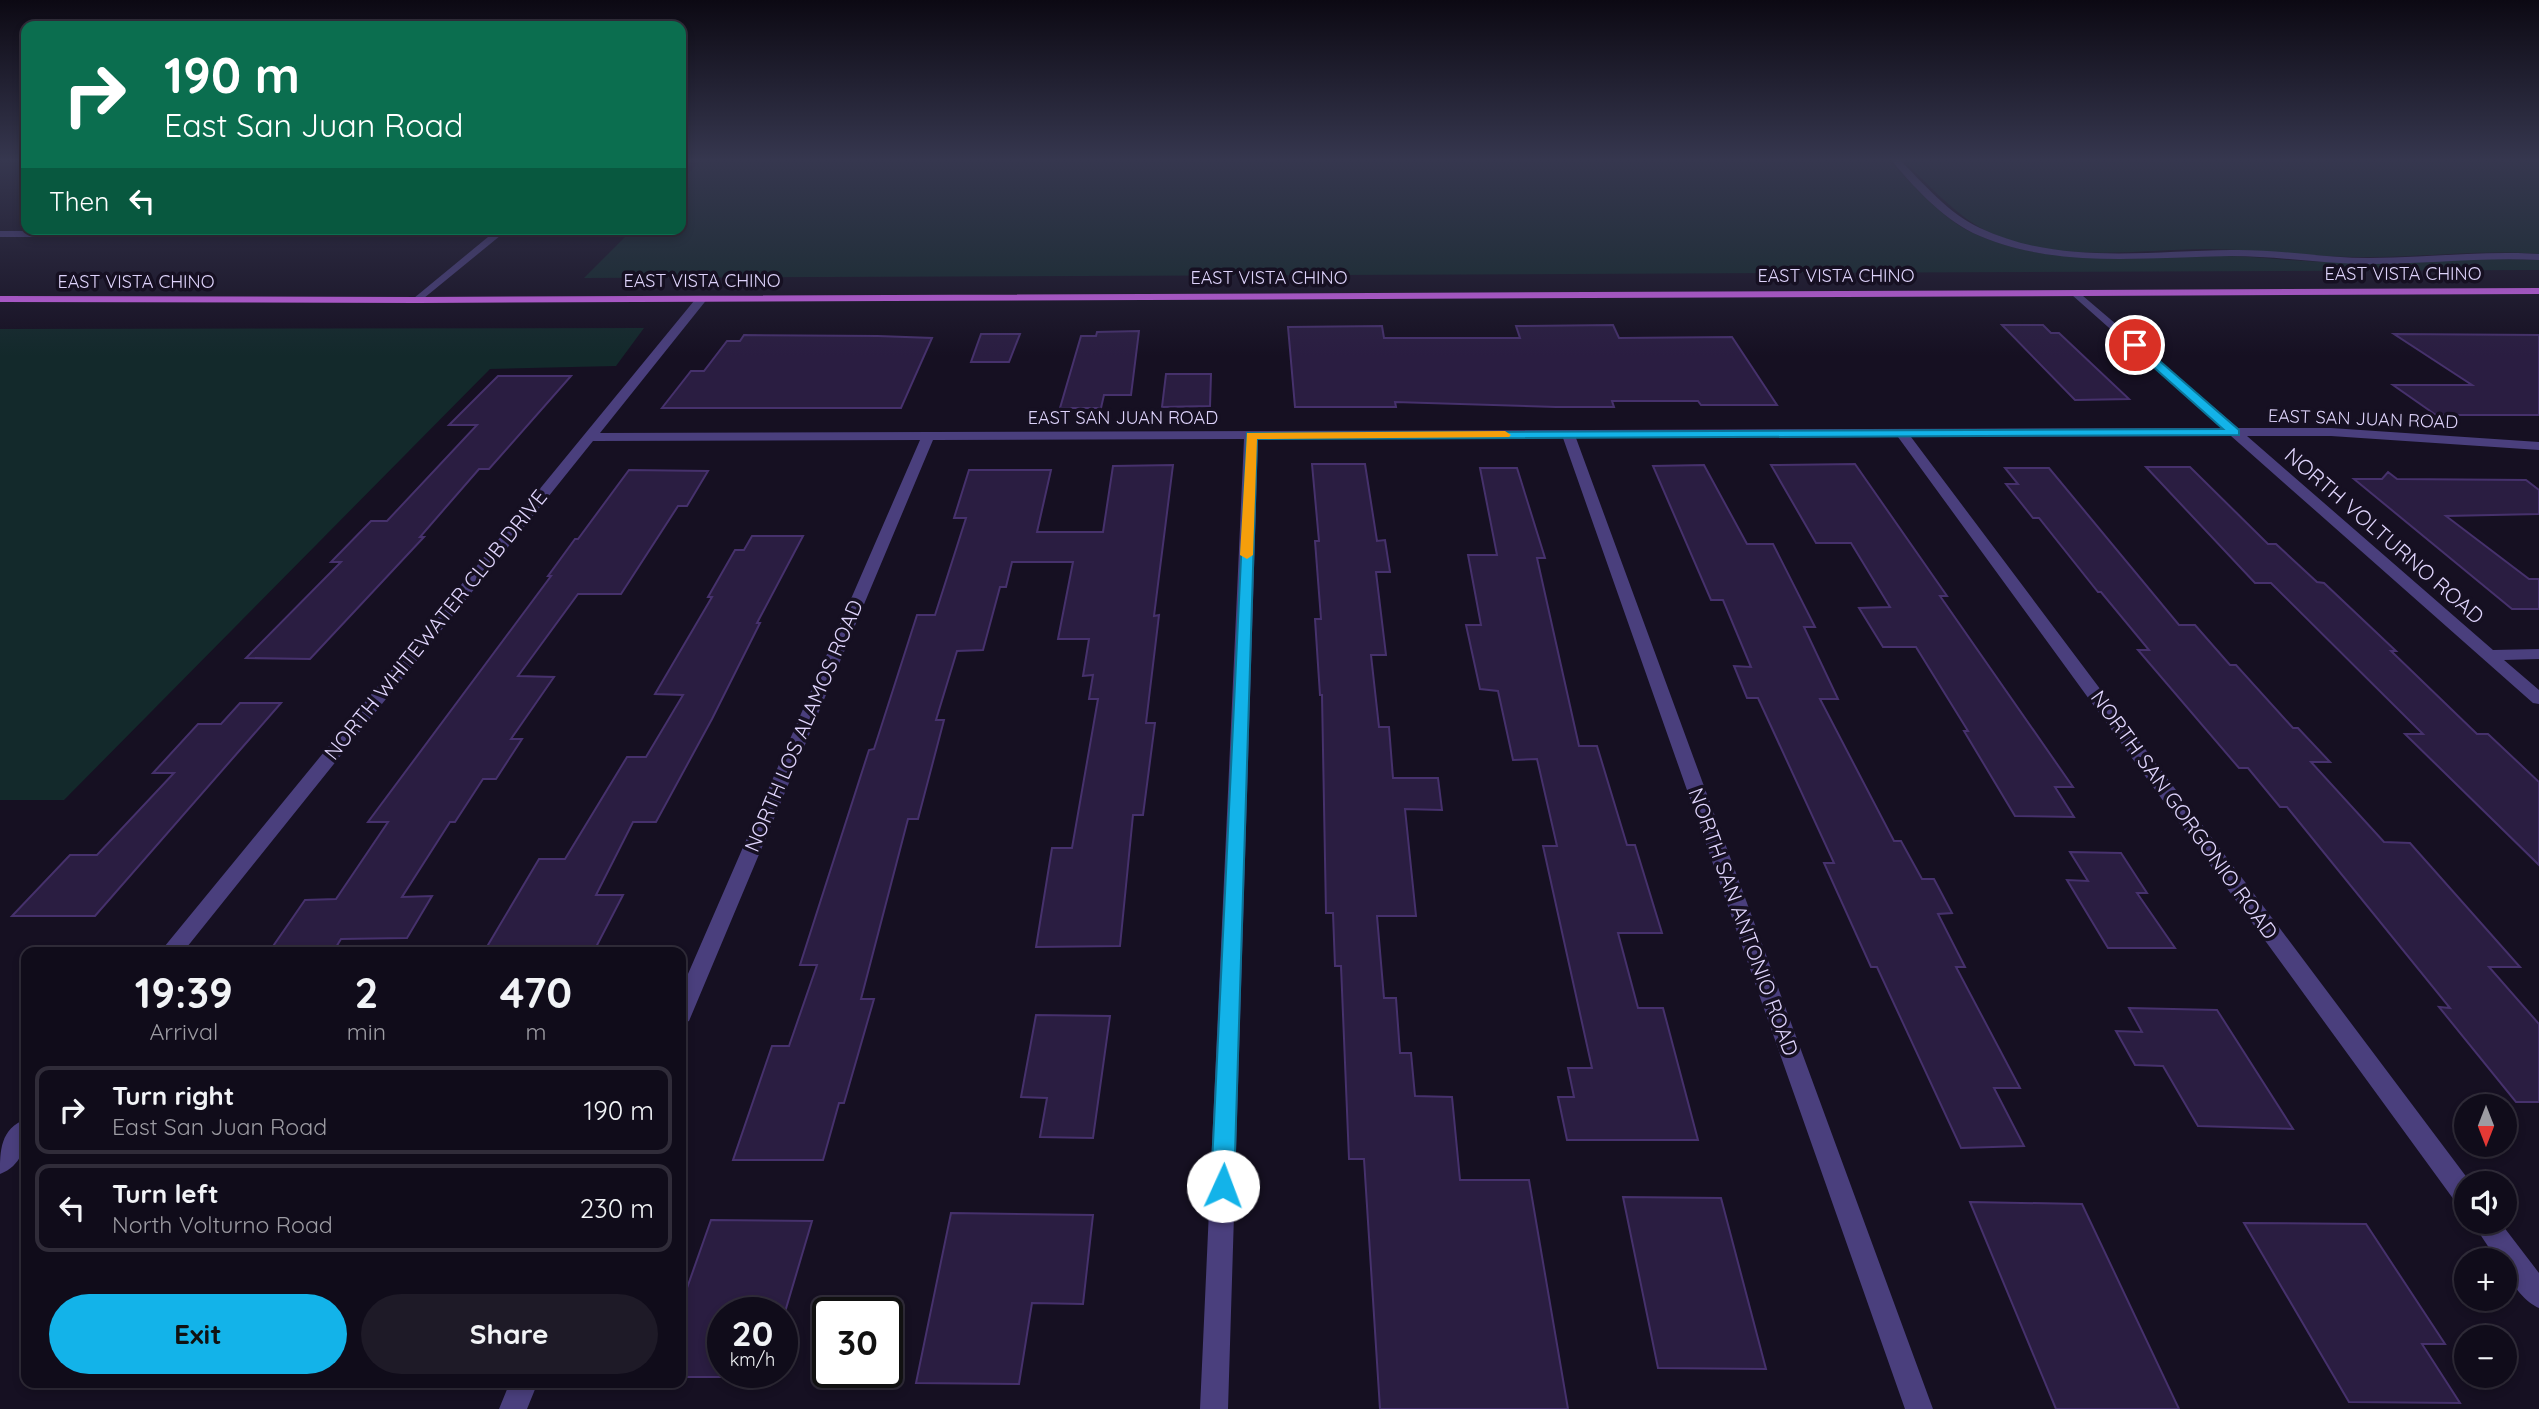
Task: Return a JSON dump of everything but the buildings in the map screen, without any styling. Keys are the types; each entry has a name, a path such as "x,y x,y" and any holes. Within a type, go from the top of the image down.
{"main road":[{"name":"EAST VISTA CHINO","path":"0,299 418,300 2539,291"}],"street":[{"path":"1967,225 1999,239 2049,252 2110,256 2234,253 2365,261 2451,256 2539,257"},
{"path":"0,234 21,234"},
{"path":"418,300 496,235"},
{"name":"NORTH VOLTURNO ROAD","path":"2076,293 2539,699"},
{"name":"NORTH WHITEWATER CLUB DRIVE","path":"175,947 702,298"},
{"name":"EAST SAN JUAN ROAD","path":"589,437 2331,432 2539,446"},
{"name":"NORTH SAN GORGONIO ROAD","path":"1902,433 2454,1180"},
{"name":"NORTH SAN ANTONIO ROAD","path":"1567,434 1919,1409"},
{"path":"1214,1409 1251,435"},
{"name":"NORTH LOS ALAMOS ROAD","path":"686,1003 928,436"},
{"path":"2488,654 2539,654"},
{"path":"0,1163 21,1136"},
{"path":"2493,1234 2539,1295"},
{"path":"513,1409 522,1388"}],"green space":[{"path":"686,225 1958,225 2004,245 2035,252 2096,258 2221,256 2332,262 2539,260 2539,270 584,278 627,235 686,235"},
{"path":"1976,225 2539,225 2539,254 2494,252 2359,257 2225,249 2070,252 2017,242"},
{"path":"644,328 616,366 490,369 64,800 0,800 0,329"}],"slow traffic":[{"path":"1247,555 1251,435 1505,435"}],"route":[{"path":"1223,1186 1251,435 2235,432 2135,345"}]}
